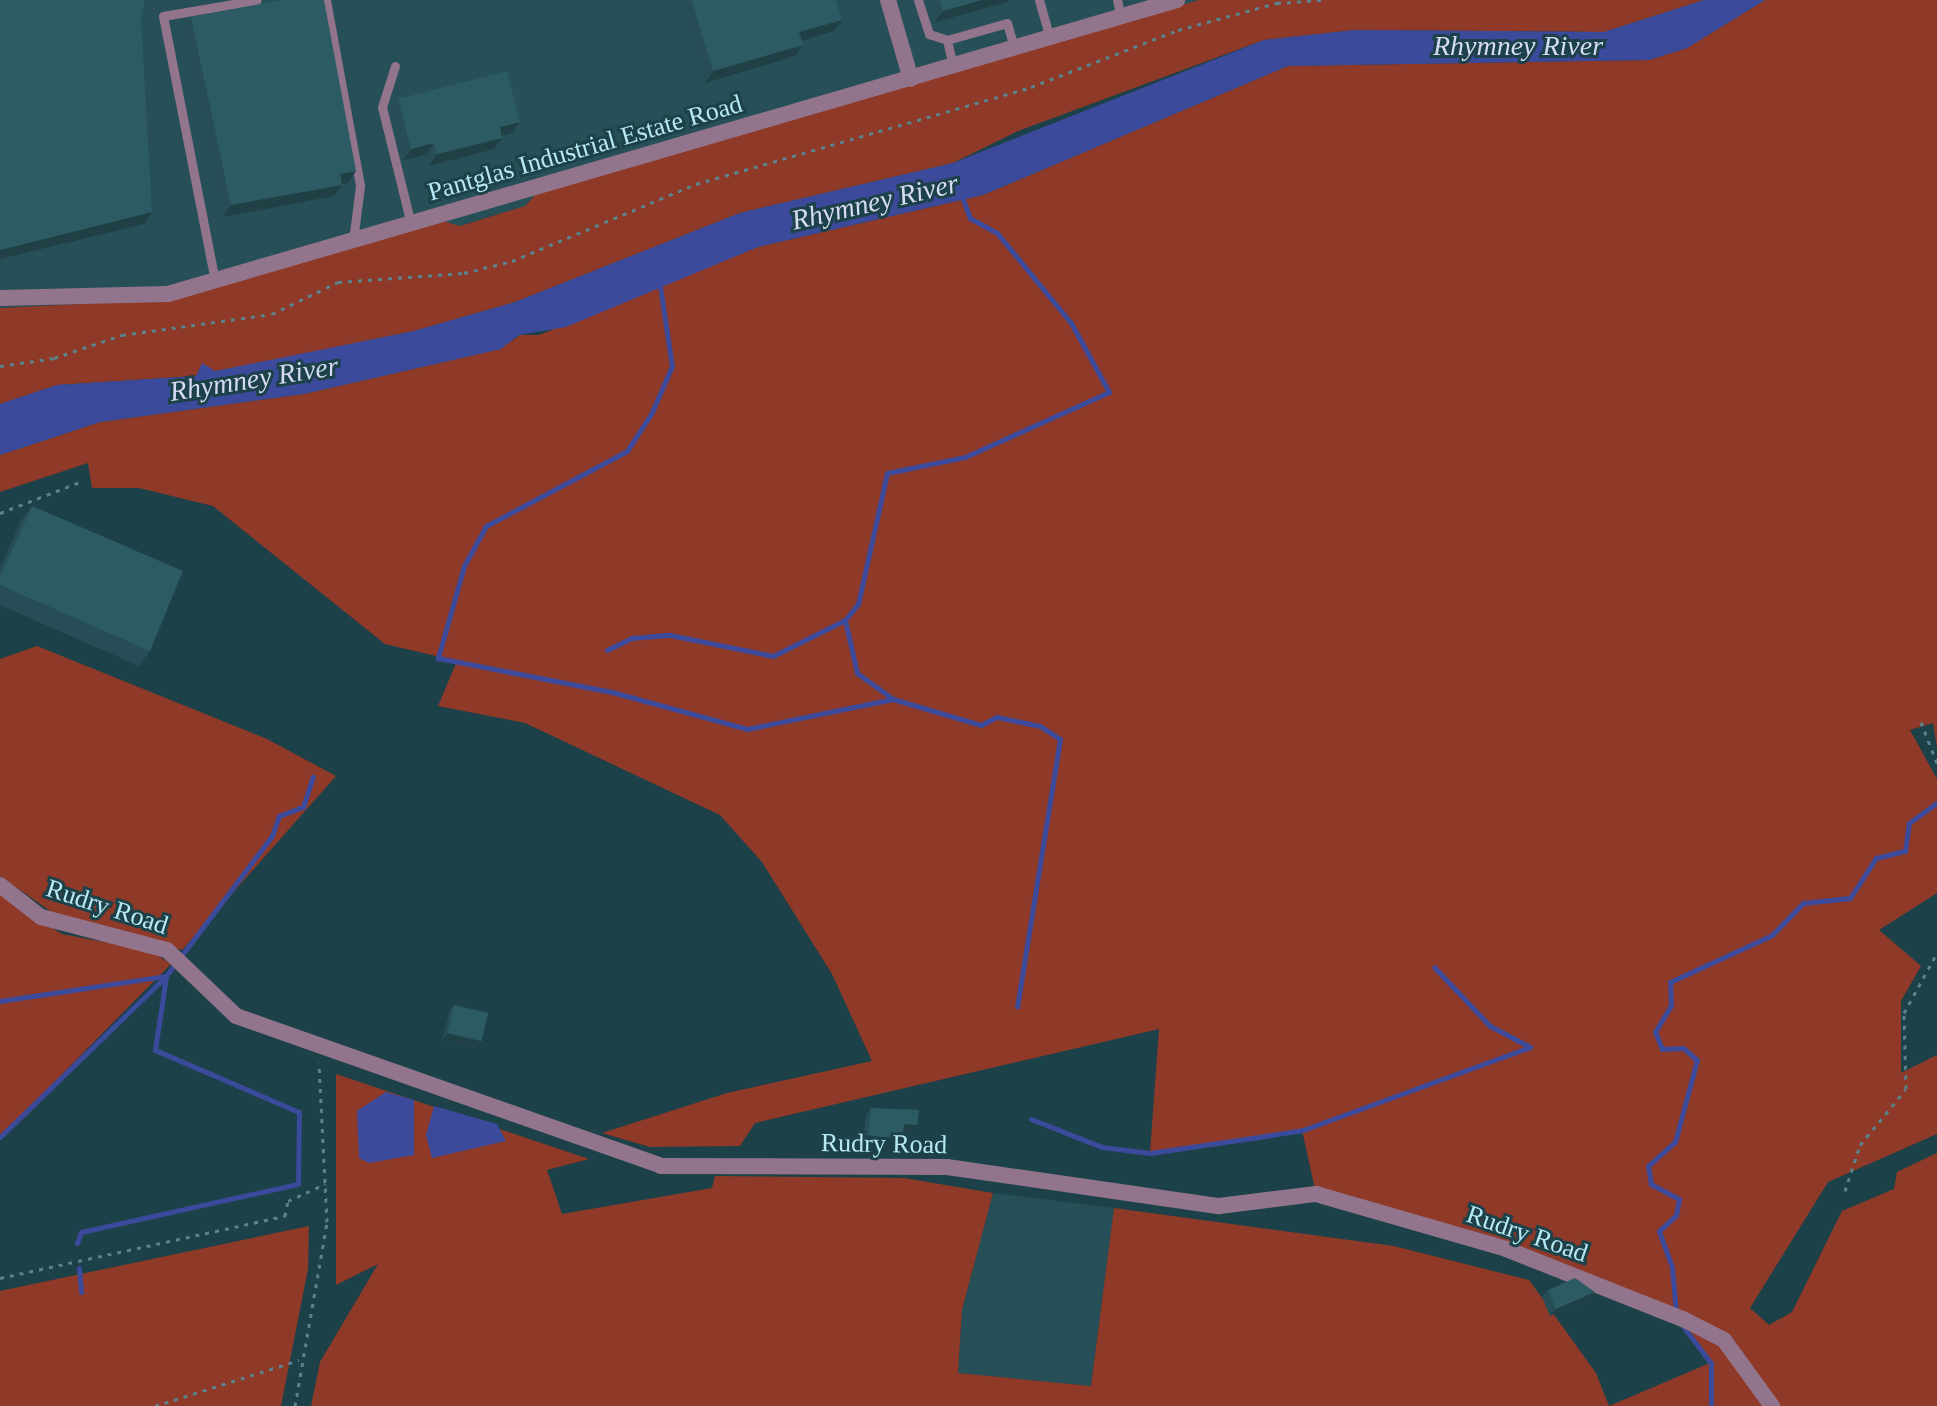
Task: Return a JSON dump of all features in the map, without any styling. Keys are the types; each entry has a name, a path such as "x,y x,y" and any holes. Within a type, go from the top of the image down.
{"street":[{"path":"888,0 911,79"},
{"name":"Pantglas Industrial Estate Road","path":"0,298 168,294 1177,0"},
{"name":"Rudry Road","path":"0,885 41,917 167,950 236,1016 661,1166 947,1167 1219,1206 1316,1194 1506,1249 1683,1319 1724,1340 1772,1406"}],"lane":[{"path":"215,281 163,16 257,0"},
{"path":"326,0 360,186 353,241"},
{"path":"918,0 929,34 947,40 1007,23 1014,48"},
{"path":"1039,0 1050,38"},
{"path":"1117,0 1121,17"},
{"path":"947,40 953,66"},
{"path":"395,66 382,107 411,224"}],"path":[{"path":"0,366 54,358 122,335 272,314 338,282 464,273 512,261 696,184 1031,87 1178,30 1277,3 1322,0"},
{"path":"0,513 80,482"},
{"path":"1921,722 1937,763"},
{"path":"1845,1191 1860,1145 1906,1089 1904,1013 1937,953"},
{"path":"295,1406 299,1360 319,1290 327,1222 319,1043"},
{"path":"0,1278 285,1216 288,1201 325,1184"},
{"path":"155,1406 299,1360"}],"shaded area":[{"path":"0,0 1199,0 538,192 525,206 459,226 443,221 159,300 0,308"},
{"path":"1199,0 1704,0 1604,32 1355,30 1264,40 1018,131 953,163 740,213 515,302 414,331 196,376 57,385 0,404 0,308 159,300 443,221 460,226 525,206 538,192"},
{"path":"1765,0 1937,0 1937,748 1933,723 1910,730 1937,779 1937,893 1879,930 1921,966 1901,1001 1901,1073 1937,1055 1937,1134 1828,1182 1750,1308 1769,1325 1792,1312 1842,1211 1894,1189 1897,1172 1937,1153 1937,1406 1609,1406 1710,1363 1676,1317 1496,1246 1316,1194 1302,1130 1150,1153 1159,1029 755,1123 740,1146 650,1147 602,1133 727,1093 872,1061 832,974 762,862 720,815 525,723 438,706 457,661 385,644 213,506 139,488 92,488 88,463 0,492 0,455 100,422 304,394 500,349 520,335 539,335 758,247 983,195 1288,66 1649,60 1687,48"},
{"path":"37,646 267,739 336,776 182,950 53,913 0,876 0,659"},
{"path":"0,895 62,934 151,951 171,964 0,1137"},
{"path":"336,1074 589,1159 547,1170 562,1214 712,1188 715,1176 904,1178 993,1193 962,1310 958,1373 1091,1386 1114,1208 1394,1246 1529,1280 1596,1373 1609,1406 311,1406 320,1362 378,1264 336,1285"},
{"path":"993,1193 1114,1208 1091,1386 958,1373 962,1310"},
{"path":"309,1226 308,1269 281,1406 0,1406 0,1291"}],"water":[{"name":"Rhymney River","path":"1704,0 1765,0 1687,48 1649,60 1288,66 983,195 758,247 566,327 519,335 501,349 304,394 100,422 0,455 0,404 57,385 196,376 202,363 215,371 414,331 515,302 740,213 953,163 1264,40 1355,30 1604,32"},
{"path":"386,1092 414,1100 414,1155 369,1163 359,1158 357,1111"},
{"path":"434,1106 497,1124 506,1141 432,1158 426,1135"}],"building":[{"path":"0,0 145,0 141,17 152,212 0,250"},
{"path":"282,0 324,0 356,171 340,174 342,185 231,205 191,17"},
{"path":"692,0 836,0 842,20 799,32 803,45 713,71"},
{"path":"940,0 982,0 943,11"},
{"path":"507,71 520,122 500,127 502,138 437,154 434,143 411,149 398,99"},
{"path":"32,506 183,571 150,651 0,585 0,577"},
{"path":"454,1005 488,1013 482,1041 447,1033"},
{"path":"871,1108 919,1110 917,1125 904,1124 902,1140 868,1135"},
{"path":"1575,1278 1595,1292 1556,1309 1548,1290"}],"waterway":[{"name":"Rhymney River","path":"660,286 672,366 651,414 627,451 486,526 464,566 438,658 612,692 747,729 893,699 857,673 845,620 858,604 887,473 965,457 1109,392 1071,323 997,233 970,218 963,200"},
{"path":"607,650 632,638 670,635 773,656 845,620"},
{"path":"893,699 981,725 997,717 1040,726 1060,739 1017,1007"},
{"path":"0,1001 166,976 272,836 279,816 303,807 313,777"},
{"path":"1676,1312 1672,1267 1659,1231 1676,1215 1679,1199 1651,1184 1648,1166 1675,1142 1697,1060 1683,1048 1662,1049 1655,1032 1671,1005 1670,982 1772,935 1803,903 1850,898 1876,858 1905,851 1909,823 1937,803"},
{"path":"1031,1119 1102,1147 1150,1153 1303,1130 1530,1047 1490,1026 1434,967"},
{"path":"0,1137 166,976"},
{"path":"77,1243 81,1232 298,1184 299,1112 155,1050 166,976"},
{"path":"79,1268 81,1292"},
{"path":"1682,1325 1711,1363 1711,1406"}]}
